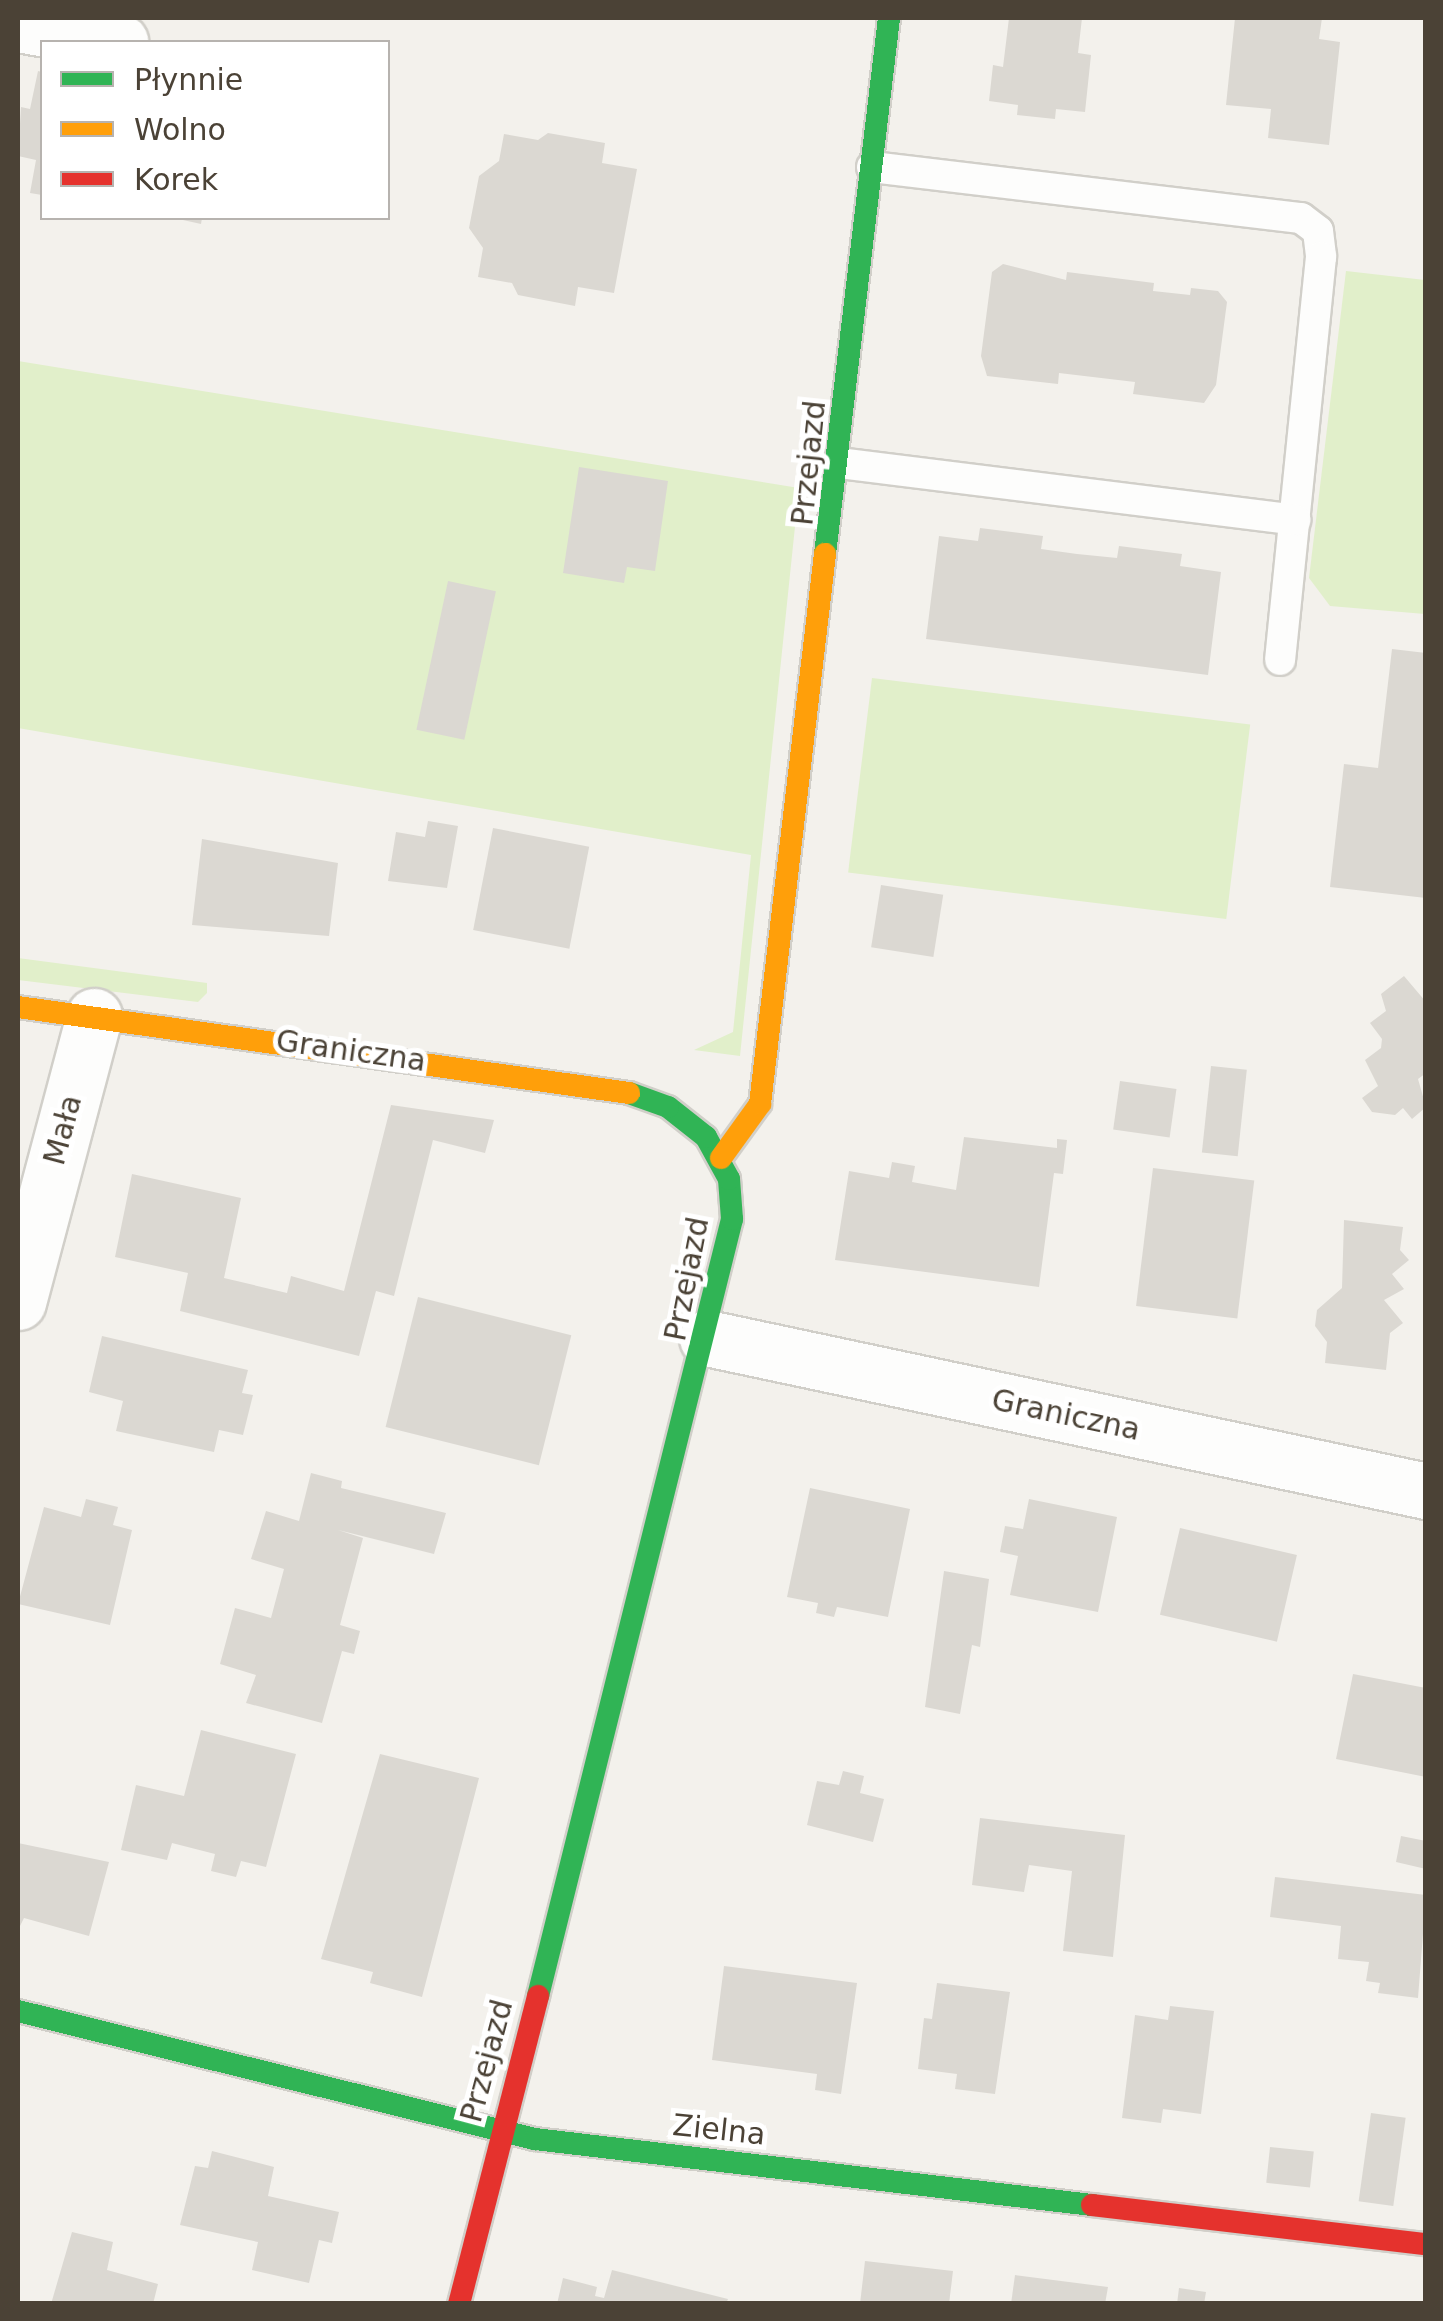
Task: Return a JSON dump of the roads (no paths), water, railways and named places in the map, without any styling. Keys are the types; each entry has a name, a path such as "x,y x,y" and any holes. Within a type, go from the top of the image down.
{"street":[{"name":"Przejazd","path":"459,2304 499,2134 707,1338 732,1219 721,1158 760,1104 889,18"},
{"path":"18,24 109,40"},
{"name":"Graniczna","path":"18,1006 634,1094 689,1122 721,1158"},
{"name":"Mała","path":"18,1302 94,1016"},
{"name":"Graniczna","path":"707,1338 1426,1491"},
{"name":"Zielna","path":"18,2011 499,2134 1426,2244"}],"lane":[{"path":"872,167 1300,218 1318,231 1321,257 1280,660"},
{"path":"839,462 1294,520"}]}
